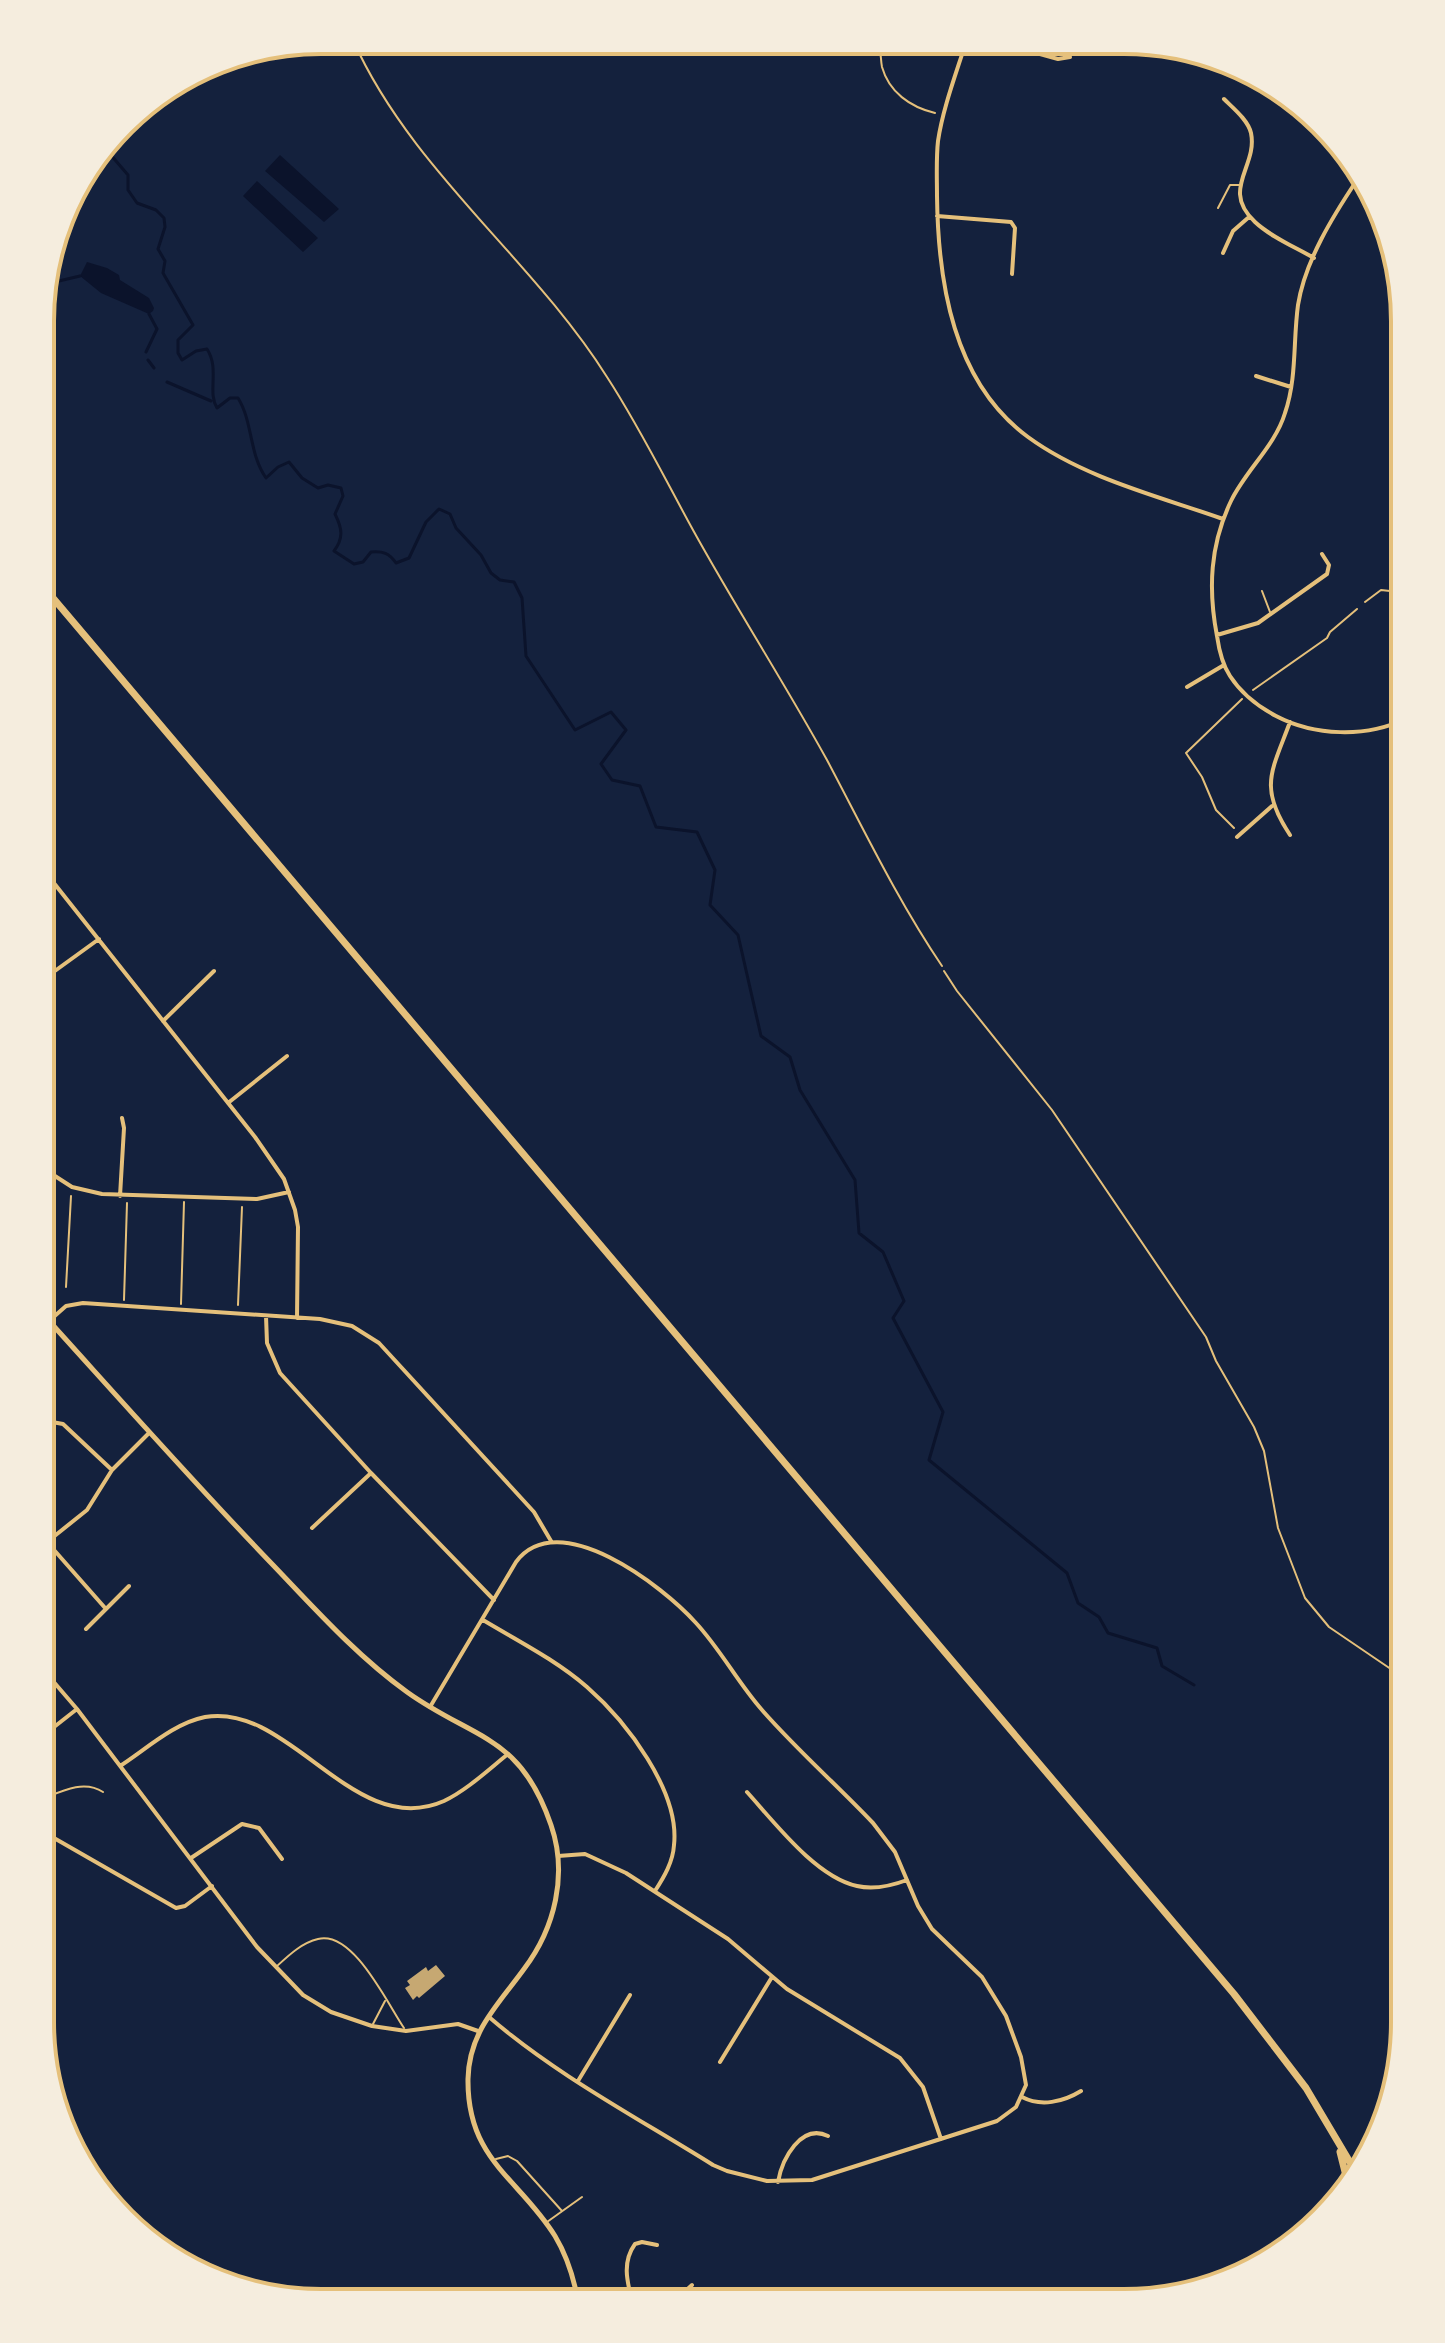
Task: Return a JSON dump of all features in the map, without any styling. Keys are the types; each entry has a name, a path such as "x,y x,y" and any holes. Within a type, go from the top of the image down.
{"highway":[{"path":"54,599 1234,1994 1306,2088 1350,2163"},
{"path":"1338,2142 1345,2171"}],"street":[{"path":"963,54 939,137 937,216 946,294 960,346 974,376 1007,419 1031,439 1074,463 1224,519"},
{"path":"1040,54 1058,59 1070,57"},
{"path":"1224,99 1248,125 1251,133 1250,150 1239,185 1243,207 1257,224 1314,258"},
{"path":"1353,186 1307,271 1299,298 1291,387 1280,428 1239,486 1224,519 1210,575 1211,608 1224,665 1238,687 1257,704 1290,722 1317,729 1345,732 1391,725"},
{"path":"937,216 1011,222 1015,228 1012,274"},
{"path":"1223,253 1233,231 1249,216"},
{"path":"1256,376 1291,387"},
{"path":"1217,635 1246,627 1272,614 1327,574 1329,565 1322,554"},
{"path":"1187,687 1224,665"},
{"path":"1290,722 1273,763 1272,806 1280,824 1290,835"},
{"path":"1239,836 1272,806"},
{"path":"54,883 276,1165 289,1192 298,1227 297,1318"},
{"path":"54,972 99,939"},
{"path":"163,1021 214,971"},
{"path":"228,1103 287,1056"},
{"path":"120,1196 122,1118"},
{"path":"54,1175 72,1187 120,1196 257,1199 289,1192"},
{"path":"54,1316 74,1304 124,1305 336,1321 352,1326 379,1343 534,1512 551,1542"},
{"path":"266,1316 267,1343 280,1373 494,1600"},
{"path":"54,1327 229,1520 352,1646 389,1679 508,1753 524,1771 542,1801 558,1856 557,1893 546,1931 523,1971 478,2031 469,2064 469,2094 480,2137 491,2160 546,2223 568,2262 575,2289"},
{"path":"54,1422 63,1424 112,1470"},
{"path":"54,1536 87,1510 112,1470 149,1433"},
{"path":"312,1528 371,1473"},
{"path":"430,1707 521,1555 533,1547 551,1542 572,1543 648,1580 679,1606 706,1635 763,1712 873,1823 895,1852 918,1906 932,1929 982,1977 999,2001 1015,2038 1026,2085 1016,2107 997,2121 831,2176 804,2182 778,2182 713,2165 578,2081 487,2016"},
{"path":"54,1550 106,1609"},
{"path":"86,1629 129,1586"},
{"path":"483,1620 555,1664 589,1689 622,1725 648,1761 666,1796 674,1830 673,1854 655,1891"},
{"path":"54,1682 275,1968 303,1995 350,2020 372,2026 406,2031 458,2024 478,2031"},
{"path":"54,1727 77,1709"},
{"path":"120,1766 193,1720 219,1716 264,1729 357,1791 382,1802 412,1807 443,1802 508,1753"},
{"path":"747,1792 796,1845 844,1882 872,1888 907,1880"},
{"path":"191,1858 242,1824 259,1828 282,1859"},
{"path":"54,1838 176,1908 190,1903 212,1886"},
{"path":"558,1856 585,1854 600,1859 655,1891 728,1939 772,1977 885,2049 908,2066 923,2087 941,2139"},
{"path":"720,2062 772,1977"},
{"path":"578,2081 630,1995"},
{"path":"1022,2097 1041,2103 1061,2100 1081,2091"},
{"path":"778,2182 788,2157 803,2136 816,2132 828,2136"},
{"path":"628,2289 628,2256 635,2244 657,2245"},
{"path":"688,2289 692,2285"}],"lane":[{"path":"359,54 370,78 406,129 542,290 608,378 826,759 900,901 942,966"},
{"path":"1218,208 1230,185 1239,185"},
{"path":"1262,591 1272,614"},
{"path":"275,1968 305,1944 317,1939 337,1940 354,1953 406,2031"},
{"path":"372,2026 385,2000"},
{"path":"491,2160 502,2156 513,2158 562,2211"},
{"path":"546,2223 582,2197"}],"path":[{"path":"881,54 887,81 894,91 911,104 940,115"},
{"path":"1365,602 1381,590 1391,591"},
{"path":"1253,690 1327,638 1357,609"},
{"path":"1239,836 1216,810 1202,777 1186,753 1242,698"},
{"path":"942,966 957,991 1070,1135 1206,1337 1264,1451 1278,1528 1305,1598 1329,1627 1390,1669"},
{"path":"66,1287 72,1187"},
{"path":"124,1305 128,1196"},
{"path":"180,1309 184,1198"},
{"path":"238,1314 243,1199"},
{"path":"54,1794 69,1788 87,1786 103,1792"}],"water":[{"path":"280,155 339,209 324,222 265,171"},
{"path":"257,181 318,238 303,252 243,196"},
{"path":"87,262 119,275 120,280 149,298 153,311 149,314 101,293 80,276"}],"building":[{"path":"436,1965 445,1976 413,2000 405,1988 410,1985 407,1981 426,1967 428,1971"}],"waterway":[{"path":"112,156 128,175 128,190 137,203 156,210 164,218 165,227 158,249 165,261 163,273 193,325 178,340 178,353 182,360 196,351 207,349 213,364 214,402 217,408 230,398 238,398 266,478 289,462 302,478 318,488 328,485 341,488 343,496 335,514 341,537 334,551 354,564 363,562 371,552 385,553 396,563 409,558 426,522 439,509 450,514 456,528 481,555 491,573 500,580 514,582 522,598 526,656 575,730 611,712 626,730 601,764 612,780 640,786 656,827 697,832 715,870 710,905 738,935 761,1036 790,1057 800,1090 855,1180 859,1233 883,1252 904,1301 893,1318 943,1412 929,1460 1067,1573 1078,1603 1099,1617 1108,1633 1157,1648 1162,1666 1194,1685"},
{"path":"57,281 80,276"},
{"path":"146,352 157,329 149,314"},
{"path":"148,360 154,368"},
{"path":"167,382 211,401"}]}
